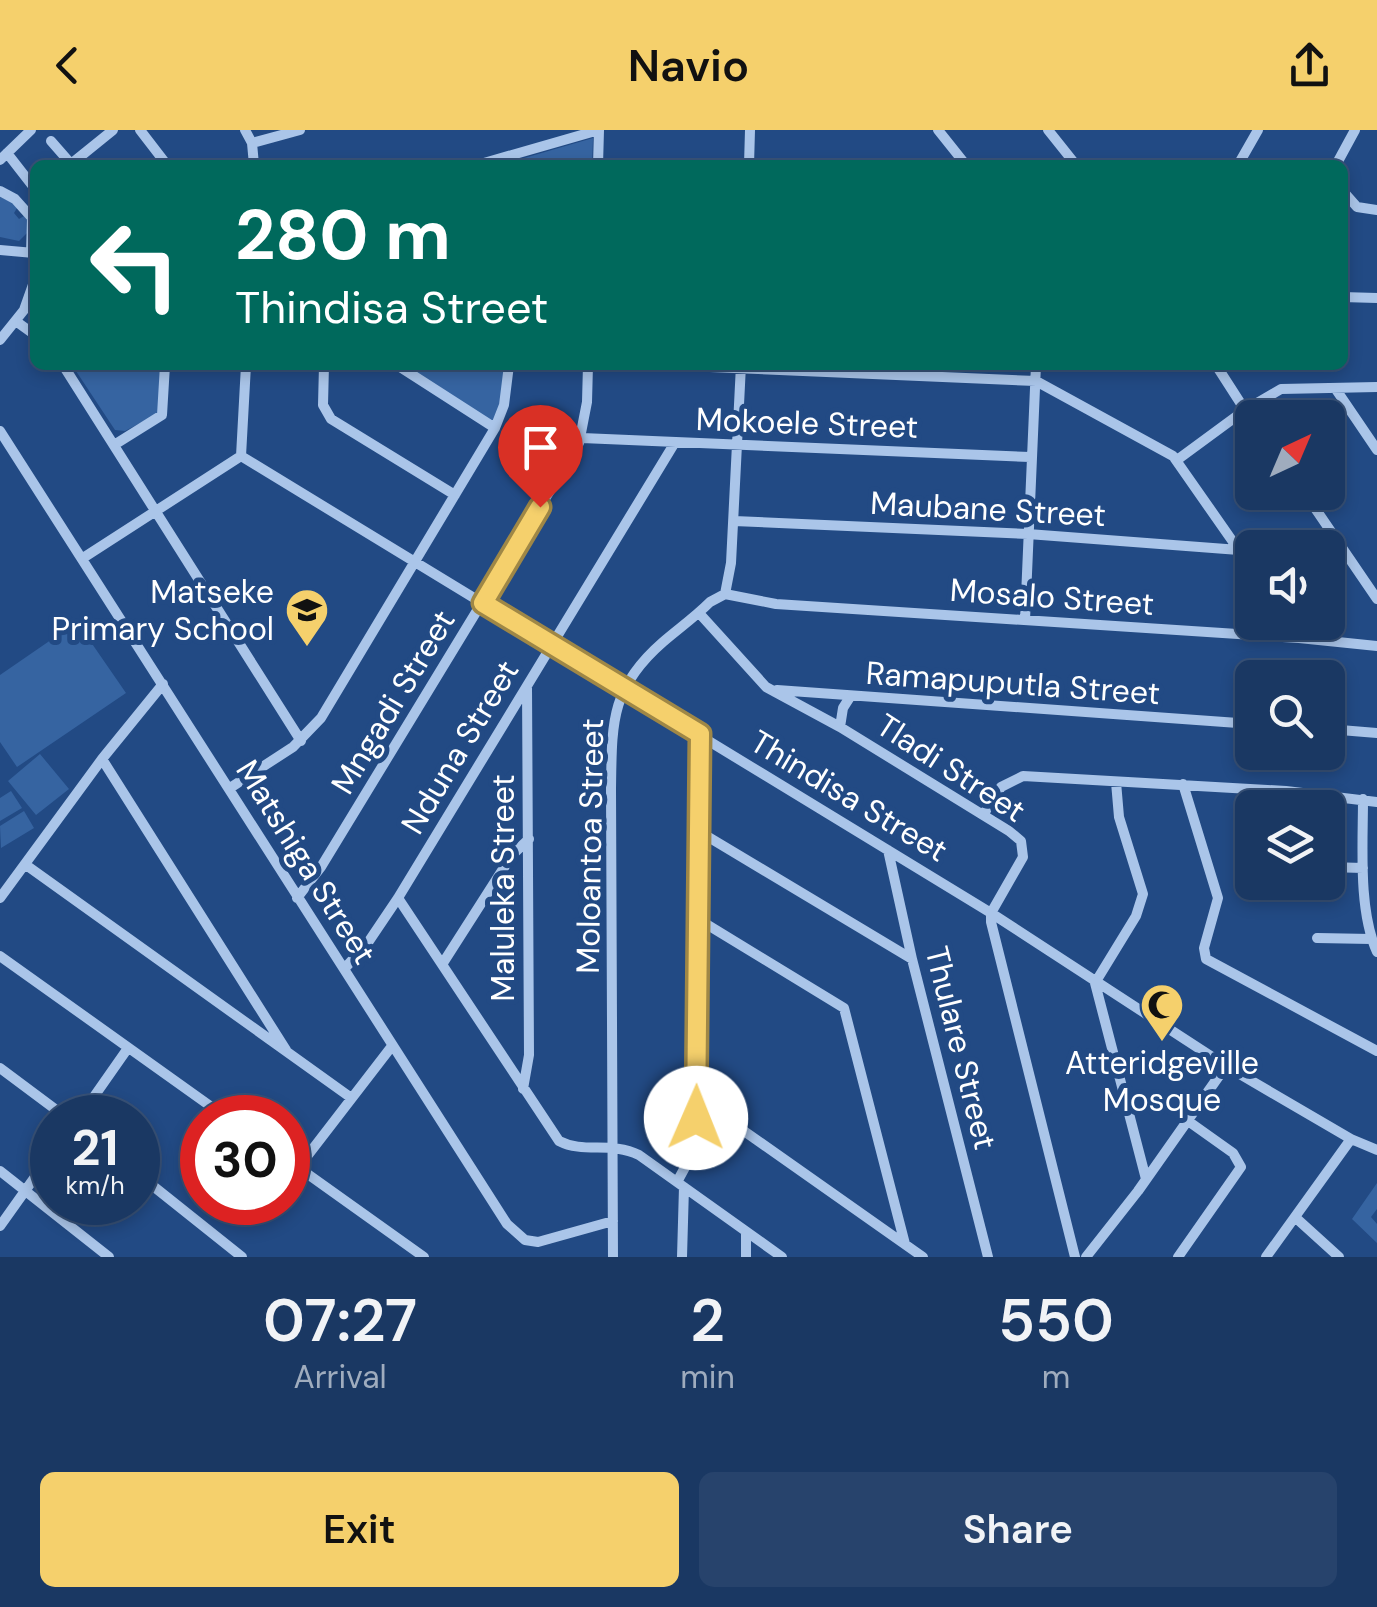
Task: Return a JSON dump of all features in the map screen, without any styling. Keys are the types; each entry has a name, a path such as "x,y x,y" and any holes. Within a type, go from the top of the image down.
{"street":[{"path":"30,184 3,157 31,130"},
{"path":"77,160 113,130"},
{"path":"140,130 164,160"},
{"path":"244,130 252,143 254,160"},
{"path":"252,143 300,130"},
{"path":"494,160 599,130 598,160"},
{"path":"749,160 750,130"},
{"path":"938,130 962,160"},
{"path":"1048,130 1072,160"},
{"path":"1339,160 1355,130"},
{"path":"1240,160 1253,132"},
{"path":"51,141 68,160"},
{"path":"0,190 30,216"},
{"path":"1348,197 1357,207 1377,210"},
{"path":"0,250 30,253"},
{"path":"0,340 17,322 30,291"},
{"path":"1348,298 1377,298"},
{"path":"17,322 30,331"},
{"path":"65,370 301,741"},
{"path":"114,446 162,416 165,370"},
{"path":"84,558 241,456 246,370"},
{"path":"324,370 323,404 331,419 455,495"},
{"path":"405,370 495,428"},
{"path":"230,788 301,741 321,718 495,428 504,405 508,370"},
{"name":"Mngadi Street","path":"297,898 322,867 582,438 588,370"},
{"path":"725,594 734,520 741,370"},
{"path":"820,370 1036,381 1177,460 1235,544"},
{"path":"1025,620 1036,370"},
{"path":"1219,370 1239,400"},
{"path":"1262,400 1281,389 1377,387"},
{"path":"1335,388 1377,450"},
{"path":"1177,460 1235,417"},
{"name":"Matshiga Street","path":"0,431 507,1224 519,1236 538,1242 613,1221"},
{"name":"Mokoele Street","path":"582,438 1030,456"},
{"name":"Nduna Street","path":"345,968 367,944 398,898 674,444"},
{"name":"Thindisa Street","path":"241,456 992,913 1226,1066 1377,1150"},
{"path":"1316,510 1377,599"},
{"name":"Maubane Street","path":"734,520 1028,534 1235,550"},
{"name":"Moloantoa Street","path":"613,1257 611,758 616,712 622,688 644,660 710,602 725,594"},
{"name":"Mosalo Street","path":"725,594 776,604 1235,634"},
{"name":"Tladi Street","path":"699,613 771,690 840,726 1016,836 1024,850 1020,864 992,913"},
{"name":"Mosalo Street","path":"1319,640 1377,646"},
{"path":"0,898 102,759 164,684"},
{"name":"Maluleka Street","path":"523,1089 529,1055 527,686"},
{"name":"Ramapuputla Street","path":"771,690 1235,723"},
{"path":"840,726 843,708 850,697"},
{"path":"1345,731 1377,733"},
{"path":"682,1257 681,1185 694,1146 697,1098 700,734"},
{"path":"102,759 287,1052"},
{"path":"983,815 1001,788 1016,777 1183,784 1377,802"},
{"path":"1116,782 1120,817 1142,894 1136,916 1095,983 1146,1178"},
{"path":"1183,784 1218,898 1204,948 1206,959 1377,1051"},
{"path":"1362,799 1363,868 1371,939 1377,952"},
{"path":"700,832 912,958"},
{"path":"443,963 512,855 529,838"},
{"name":"Thulare Street","path":"888,850 988,1257"},
{"path":"26,864 350,1097"},
{"path":"1345,867 1363,868"},
{"path":"398,898 559,1141 570,1146 612,1146 639,1155 782,1257"},
{"path":"992,913 1075,1257"},
{"path":"698,920 844,1008 905,1244"},
{"path":"1317,938 1371,939"},
{"path":"0,956 194,1095"},
{"path":"310,1152 392,1046"},
{"path":"95,1095 128,1048"},
{"path":"1086,1257 1226,1066"},
{"path":"0,1068 36,1095"},
{"path":"697,1098 923,1257"},
{"path":"1178,1257 1241,1167 1233,1153 1188,1122"},
{"path":"1266,1257 1352,1139"},
{"path":"0,1171 109,1257"},
{"path":"310,1176 424,1257"},
{"path":"0,1226 30,1184"},
{"path":"160,1192 242,1257"},
{"path":"1296,1218 1338,1257"},
{"path":"746,1232 746,1257"}],"shaded area":[{"path":"593,138 592,160 517,160"},
{"path":"0,197 14,203 14,213 28,221 28,232 19,241 0,237"},
{"path":"75,370 162,370 159,413 125,431 115,430"},
{"path":"409,370 504,370 501,411 493,423"},
{"path":"77,622 126,693 17,767 0,742 0,675"},
{"path":"40,754 69,789 36,815 8,781"},
{"path":"11,791 22,808 0,821 0,798"},
{"path":"24,811 34,828 1,848 0,826"},
{"path":"1377,1183 1377,1209 1371,1217 1377,1224 1377,1243 1352,1219"}],"place":[{"name":"Matseke Primary School","path":"307,648"},
{"name":"Atteridgeville Mosque","path":"1162,1043"}],"route":[{"path":"540,507 483,603 700,734 696,1118"}]}
